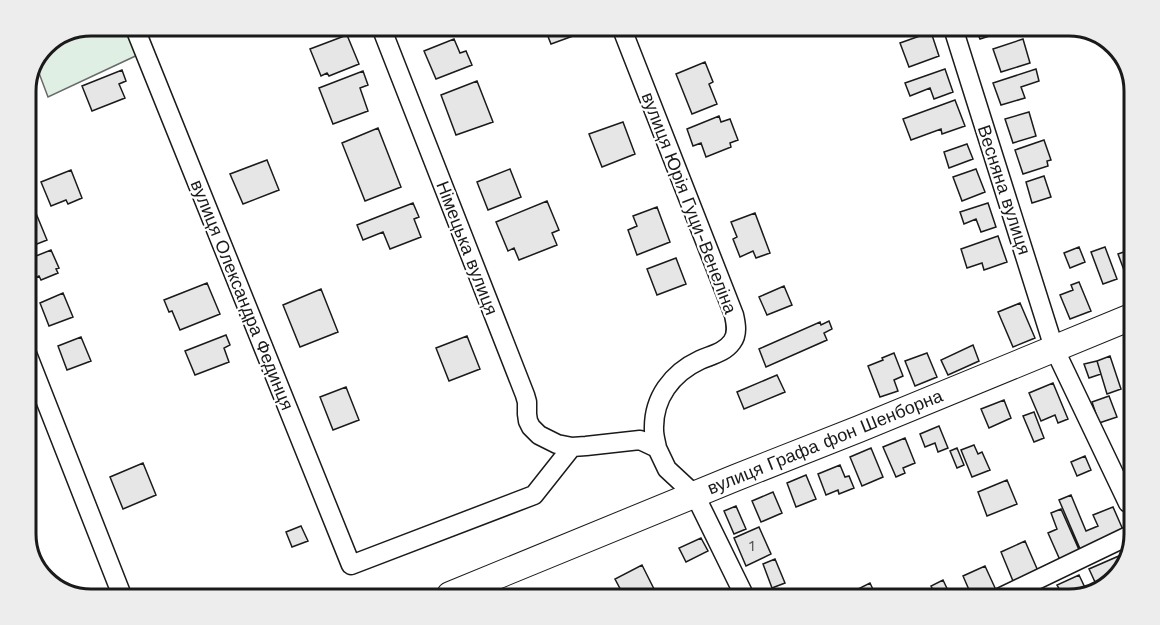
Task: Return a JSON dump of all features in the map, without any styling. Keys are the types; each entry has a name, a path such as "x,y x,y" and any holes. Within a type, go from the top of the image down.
{"highway":[{"name":"вулиця Графа фон Шенборна","path":"695,495 1124,320"},
{"path":"465,589 695,495"}],"street":[{"name":"вулиця Олександра Фединця","path":"138,36 351,565 534,495 572,447"},
{"name":"Німецька вулиця","path":"385,36 525,395 528,421 539,435 557,444 572,447"},
{"name":"вулиця Юрія Гуци-Венеліна","path":"625,36 734,315 736,329 733,341 723,351 688,366 667,384 656,407 654,430 657,448"},
{"name":"Весняна вулиця","path":"955,36 1054,348 1124,494"},
{"path":"36,376 119,589"},
{"path":"572,447 640,440 657,448"},
{"name":"вулиця Графа фон Шенборна","path":"657,448 667,469 695,495"},
{"path":"695,495 741,589"},
{"path":"1018,589 1124,538"}],"green space":[{"path":"138,36 144,52 48,97 39,73 45,61 61,45 81,37"}],"building":[{"path":"347,36 359,64 329,76 327,73 321,76 310,49"},
{"path":"548,36 573,36 551,44"},
{"path":"920,36 932,36 939,56 909,67 900,43"},
{"path":"454,39 460,53 466,51 472,65 436,79 424,51"},
{"path":"1023,39 1030,63 1001,72 993,49"},
{"path":"705,62 713,82 709,84 717,104 692,114 676,74"},
{"path":"945,69 953,92 934,99 930,88 910,96 905,83"},
{"path":"1036,69 1039,81 1021,87 1025,98 1001,105 993,83"},
{"path":"122,70 126,81 119,84 125,98 92,111 82,86"},
{"path":"363,71 368,85 360,88 368,111 333,124 319,88"},
{"path":"477,81 493,122 456,135 441,95"},
{"path":"955,100 965,126 942,134 941,129 911,140 903,119"},
{"path":"1029,112 1036,136 1013,143 1005,119"},
{"path":"719,116 721,122 730,119 738,140 730,143 731,147 706,157 701,143 693,146 687,129"},
{"path":"623,122 635,154 602,167 589,134"},
{"path":"378,128 401,187 365,201 342,143"},
{"path":"1044,140 1051,160 1047,161 1048,166 1023,174 1015,150"},
{"path":"967,144 973,159 949,168 944,152"},
{"path":"267,160 279,190 243,204 230,174"},
{"path":"510,169 521,197 488,210 477,182"},
{"path":"976,169 985,192 962,201 953,177"},
{"path":"71,170 82,198 68,204 66,200 51,206 41,182"},
{"path":"1044,176 1051,197 1032,203 1026,182"},
{"path":"547,201 559,230 552,233 557,245 519,260 514,248 508,251 496,222"},
{"path":"413,203 419,217 414,219 421,237 390,249 383,232 363,240 357,225"},
{"path":"988,203 996,227 981,232 976,219 964,224 960,212"},
{"path":"657,207 670,242 637,255 628,230 637,226 633,216"},
{"path":"36,213 47,240 36,244"},
{"path":"755,213 770,253 756,258 753,251 740,257 733,239 737,237 731,222"},
{"path":"998,236 1007,262 984,270 982,263 967,268 961,249"},
{"path":"1079,247 1085,262 1070,268 1064,253"},
{"path":"1105,247 1117,279 1103,284 1091,252"},
{"path":"51,250 59,268 56,269 58,273 41,280 39,276 36,278 36,256"},
{"path":"1124,252 1124,270 1118,254"},
{"path":"676,258 686,284 657,295 647,269"},
{"path":"1079,282 1091,311 1070,319 1060,295 1073,290 1071,285"},
{"path":"207,283 220,314 180,330 172,311 169,312 164,300"},
{"path":"784,286 792,305 767,315 759,297"},
{"path":"321,289 338,332 300,347 283,305"},
{"path":"63,293 73,317 49,326 40,303"},
{"path":"1020,303 1035,338 1013,347 998,312"},
{"path":"829,321 832,329 824,333 827,340 766,367 759,349 820,322 821,325"},
{"path":"226,335 230,345 224,348 229,362 195,375 185,351"},
{"path":"467,336 480,369 449,381 436,348"},
{"path":"81,337 91,361 67,370 58,346"},
{"path":"973,345 979,361 948,375 941,360"},
{"path":"894,353 903,376 894,380 898,391 880,397 868,366"},
{"path":"927,353 937,377 915,386 905,361"},
{"path":"1110,356 1121,389 1107,394 1097,361"},
{"path":"1097,361 1101,374 1089,378 1084,364"},
{"path":"777,375 785,392 744,409 737,392"},
{"path":"1053,383 1068,419 1058,423 1055,415 1041,421 1029,393"},
{"path":"346,387 359,420 333,430 320,397"},
{"path":"1109,396 1117,417 1099,423 1092,402"},
{"path":"1004,400 1011,418 989,428 981,409"},
{"path":"1034,412 1044,438 1034,442 1023,416"},
{"path":"939,426 948,448 938,452 935,443 925,447 920,434"},
{"path":"905,438 915,463 903,468 905,473 896,477 883,447"},
{"path":"974,445 978,454 982,452 990,470 972,477 961,450"},
{"path":"871,448 883,477 862,486 850,457"},
{"path":"957,448 964,465 957,468 950,451"},
{"path":"1085,456 1091,470 1077,476 1071,462"},
{"path":"143,463 156,495 123,509 110,477"},
{"path":"840,465 845,477 849,476 854,488 839,494 838,490 826,495 818,474"},
{"path":"806,475 816,499 796,507 787,483"},
{"path":"1007,480 1017,504 987,516 978,492"},
{"path":"773,492 782,513 761,522 752,501"},
{"path":"1071,495 1086,531 1098,526 1093,515 1113,507 1124,532 1081,551 1059,500"},
{"path":"736,506 746,529 734,534 724,511"},
{"path":"1061,509 1080,552 1060,560 1048,533 1057,529 1051,513"},
{"path":"301,526 308,541 292,547 286,532"},
{"path":"759,527 771,554 746,566 734,538"},
{"path":"701,538 708,551 686,562 679,548"},
{"path":"1025,541 1038,571 1013,581 1001,552"},
{"path":"1119,556 1110,570 1095,582 1089,569"},
{"path":"775,559 785,583 772,588 763,564"},
{"path":"642,565 654,589 620,589 615,579"},
{"path":"985,566 996,589 969,589 963,576"},
{"path":"1079,575 1084,586 1059,589 1057,585"},
{"path":"943,580 947,589 932,589 931,586"},
{"path":"870,583 873,589 858,589"}]}
